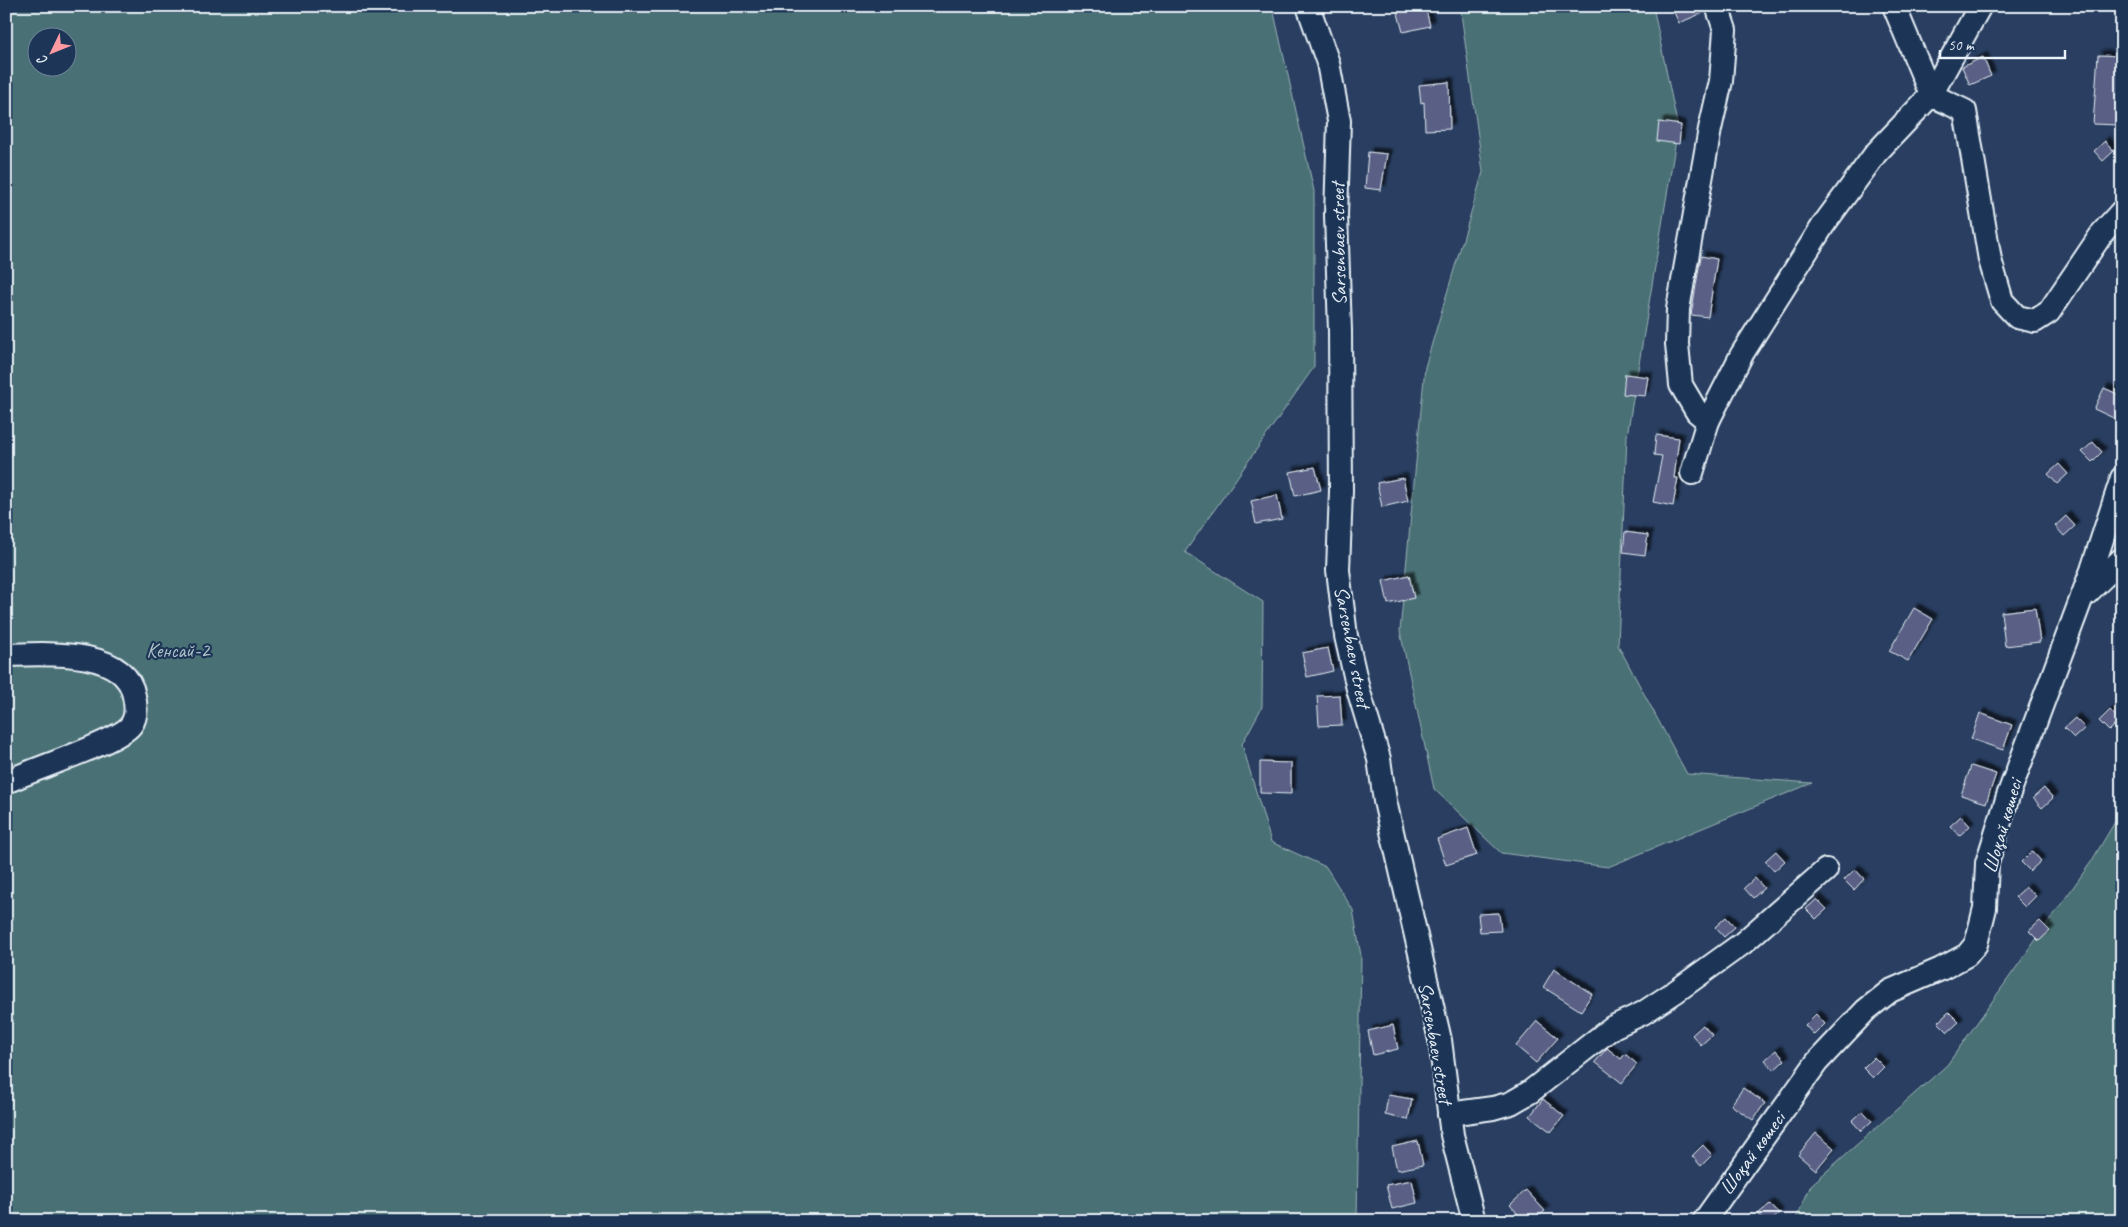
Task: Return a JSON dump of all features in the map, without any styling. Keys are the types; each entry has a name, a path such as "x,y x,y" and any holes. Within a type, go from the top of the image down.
{"street":[{"name":"Sarsenbaev street","path":"1308,6 1328,63 1339,121 1336,214 1340,331 1341,491 1338,570 1346,636 1358,689 1378,759 1385,801 1440,1040 1452,1135 1474,1221"},
{"path":"1708,421 1697,412 1681,385 1677,344 1678,309 1710,129 1721,81 1725,30 1717,6"},
{"path":"1894,6 1931,95 1965,111 1990,260 2002,301 2017,317 2035,321 2050,312 2103,232 2122,211"},
{"path":"1692,474 1708,421 1742,354 1824,224 1876,153 1931,95 1980,6"},
{"name":"Шоқай көшесі","path":"1704,1221 1817,1062 1866,1010 1890,991 1967,955 1976,944 1985,908 1987,863 2008,796 2082,598 2122,478"},
{"path":"2082,598 2122,560"},
{"path":"6,655 86,656 109,665 124,676 133,690 136,708 131,725 109,740 6,782"},
{"path":"1449,1114 1493,1108 1511,1103 1530,1092 1613,1027 1643,1013 1735,948 1826,870"}],"green space":[{"name":"Кенсай-2","path":"6,6 1271,6 1314,191 1314,367 1185,552 1263,602 1262,707 1242,744 1271,842 1326,867 1353,910 1361,956 1357,1221 6,1221"},
{"path":"1460,6 1653,6 1678,128 1627,436 1618,645 1687,774 1812,783 1608,867 1501,853 1434,789 1400,631 1425,367 1483,172"},
{"path":"2122,810 2122,1221 1795,1221 1811,1185 1947,1065 2091,862"}],"building":[{"path":"1396,6 1425,6 1430,26 1403,32"},
{"path":"1671,6 1704,6 1705,12 1679,23"},
{"path":"2098,55 2122,56 2118,125 2093,124"},
{"path":"1983,57 1991,76 1970,85 1962,67"},
{"path":"1449,82 1450,129 1425,130 1424,102 1421,103 1419,85"},
{"path":"1659,122 1681,125 1679,144 1657,141"},
{"path":"2105,141 2114,151 2103,161 2094,151"},
{"path":"1368,152 1387,154 1381,190 1365,188"},
{"path":"1701,256 1717,259 1708,317 1691,315"},
{"path":"1625,374 1648,377 1645,396 1623,394"},
{"path":"2104,388 2122,396 2122,422 2094,409"},
{"path":"1656,435 1679,438 1674,478 1678,478 1673,506 1653,502 1662,456 1654,455"},
{"path":"2093,442 2102,452 2092,462 2082,452"},
{"path":"2059,464 2068,474 2057,484 2048,474"},
{"path":"1315,467 1321,490 1295,496 1290,472"},
{"path":"1403,478 1408,501 1382,507 1377,483"},
{"path":"1277,495 1282,519 1256,524 1251,501"},
{"path":"2066,516 2075,526 2064,536 2055,526"},
{"path":"1625,532 1648,535 1645,555 1623,552"},
{"path":"1409,575 1414,598 1388,604 1383,581"},
{"path":"1914,608 1933,619 1908,661 1889,651"},
{"path":"2035,608 2040,642 2005,646 2001,612"},
{"path":"1328,648 1333,671 1307,677 1302,653"},
{"path":"1340,695 1342,725 1319,726 1317,696"},
{"path":"2110,710 2120,720 2109,731 2099,721"},
{"path":"1980,713 2012,725 2003,750 1971,739"},
{"path":"2075,718 2085,728 2074,738 2064,728"},
{"path":"1260,762 1291,763 1291,794 1260,793"},
{"path":"1971,766 1996,774 1986,803 1961,795"},
{"path":"2044,788 2053,798 2042,808 2033,798"},
{"path":"1961,816 1970,826 1959,836 1950,826"},
{"path":"1468,828 1477,855 1446,865 1437,839"},
{"path":"1776,851 1785,861 1774,871 1765,861"},
{"path":"2032,851 2041,861 2030,871 2021,862"},
{"path":"1855,869 1864,879 1854,890 1844,880"},
{"path":"1755,878 1764,888 1753,898 1744,888"},
{"path":"2026,887 2036,896 2025,907 2015,897"},
{"path":"1817,899 1827,909 1816,919 1806,909"},
{"path":"1499,913 1501,931 1480,932 1478,914"},
{"path":"1726,917 1735,927 1724,937 1715,927"},
{"path":"2040,921 2050,931 2039,941 2029,931"},
{"path":"1554,969 1592,994 1581,1011 1543,987"},
{"path":"1949,1012 1959,1022 1948,1032 1938,1022"},
{"path":"1816,1014 1825,1024 1814,1035 1805,1025"},
{"path":"1537,1021 1558,1038 1536,1063 1516,1046"},
{"path":"1393,1025 1398,1049 1373,1055 1368,1031"},
{"path":"1703,1025 1712,1035 1701,1045 1692,1035"},
{"path":"1607,1048 1621,1059 1625,1054 1637,1064 1622,1083 1595,1062"},
{"path":"1776,1050 1785,1060 1774,1070 1765,1060"},
{"path":"1874,1057 1884,1067 1873,1078 1863,1068"},
{"path":"1743,1088 1765,1103 1753,1120 1731,1105"},
{"path":"1388,1095 1412,1099 1408,1120 1385,1115"},
{"path":"1543,1099 1564,1116 1551,1132 1530,1116"},
{"path":"1863,1111 1872,1121 1861,1131 1852,1121"},
{"path":"1816,1133 1834,1148 1816,1170 1798,1155"},
{"path":"1418,1141 1423,1165 1397,1170 1392,1147"},
{"path":"1703,1145 1712,1155 1701,1166 1692,1156"},
{"path":"1412,1180 1417,1203 1392,1209 1386,1185"},
{"path":"1526,1190 1545,1211 1533,1221 1524,1221 1510,1205"},
{"path":"1770,1204 1779,1214 1771,1221 1765,1221 1758,1214"}]}
